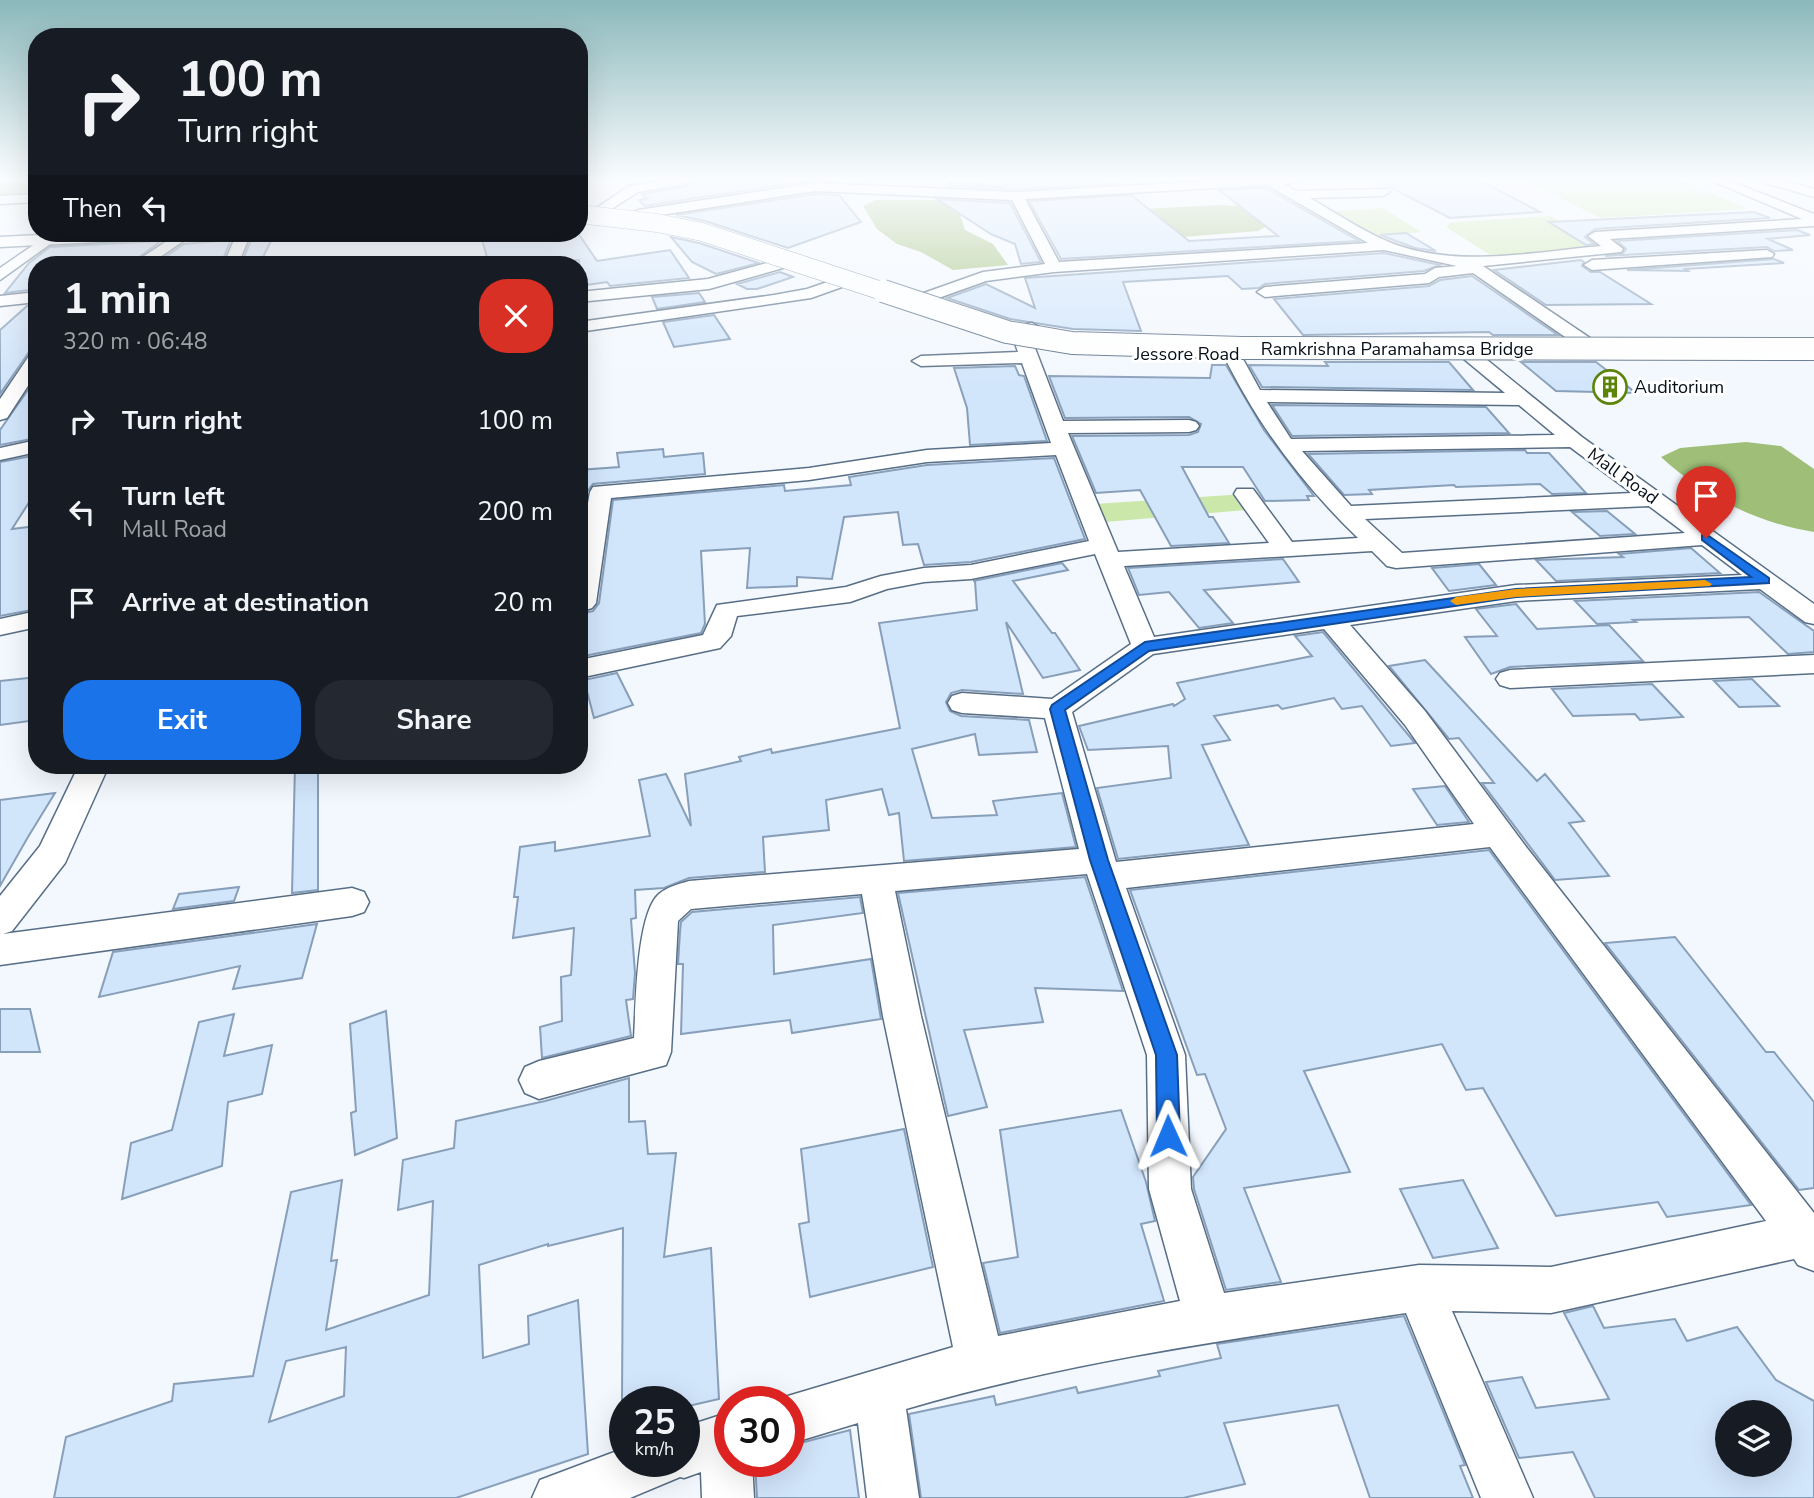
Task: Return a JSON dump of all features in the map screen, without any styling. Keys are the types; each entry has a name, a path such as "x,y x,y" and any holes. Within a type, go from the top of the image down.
{"main road":[{"name":"Jessore Road","path":"730,250 996,337 1097,353 1470,355 1814,349"},
{"name":"Ramkrishna Paramahamsa Bridge","path":"757,250 1007,331 1072,342 1242,348 1814,349"},
{"name":"Jessore Road","path":"778,250 927,297 1029,343 1085,336 1143,340 1814,349"}],"street":[{"path":"0,275 26,250"},
{"path":"1045,250 1054,267"},
{"path":"927,297 983,277 1054,267 1323,250"},
{"path":"1402,250 1472,265 1587,344"},
{"path":"1265,292 1429,278 1435,273 1472,265 1616,250"},
{"path":"1544,257 1570,266 1767,254"},
{"path":"588,296 709,284 778,265"},
{"path":"588,326 774,300 811,293 835,284"},
{"path":"0,301 28,298"},
{"path":"0,315 28,313"},
{"path":"921,361 1029,343 1060,437 1145,647"},
{"path":"1232,354 1253,396 1285,445 1345,513 1396,561 1706,538"},
{"name":"Mall Road","path":"1470,355 1575,441 1814,616"},
{"path":"8,387 28,366"},
{"path":"8,387 28,388"},
{"path":"0,414 14,395 8,387"},
{"path":"1253,396 1523,399"},
{"path":"588,524 590,492 809,474 1060,437 1189,426"},
{"path":"1285,445 1575,441"},
{"path":"0,454 28,448"},
{"path":"1345,513 1654,499"},
{"path":"1252,501 1286,550"},
{"path":"588,667 711,642 718,636 726,610 850,594 881,583 924,575 971,572 1106,552 1286,550 1378,544"},
{"path":"962,703 1057,709 1145,647 1516,593 1764,581"},
{"path":"805,1414 979,1363 1208,1319 1419,1288 1551,1290 1809,1242 1499,834 1415,718 1330,619"},
{"path":"0,627 28,621"},
{"path":"1510,679 1814,664"},
{"path":"1057,709 1102,869 1167,1055 1170,1189 1208,1319"},
{"path":"0,921 53,854 90,774"},
{"path":"540,1080 652,1052 661,921 665,908 689,895 876,879 1102,869 1499,834"},
{"path":"876,879 902,1016 979,1363"},
{"path":"0,950 352,902"},
{"path":"1419,1288 1507,1498"},
{"path":"879,1392 892,1498"},
{"path":"713,1443 728,1498"},
{"path":"558,1498 616,1477"}],"shaded area":[{"path":"915,250 997,250 1008,265 953,270"},
{"path":"1482,250 1585,250 1498,260"},
{"path":"1746,442 1781,446 1814,469 1814,532 1772,522 1732,506 1695,484 1661,457 1680,448"},
{"path":"1245,494 1258,509 1105,522 1099,525 1094,504"}],"building":[{"path":"46,250 149,250 141,256 38,256"},
{"path":"175,250 227,250 224,256 167,256"},
{"path":"247,250 267,250 264,256 244,256"},
{"path":"485,250 589,250 597,261 670,250 689,278 610,286 607,282 588,285 588,256 487,256"},
{"path":"682,250 720,250 759,263 716,274 692,262"},
{"path":"1017,250 1035,250 1041,262 1021,264"},
{"path":"1056,250 1212,250 1061,259"},
{"path":"1625,250 1715,250 1605,256 1623,253"},
{"path":"1384,253 1440,265 1424,271 1265,284 1259,288 1242,289 1228,276 1123,282 1141,331 1073,329 1010,319 947,298 986,284 1035,308 1025,278"},
{"path":"1774,259 1784,263 1685,269 1688,271 1627,270"},
{"path":"1581,260 1584,262 1582,266 1591,272 1600,272 1651,304 1546,305 1494,270"},
{"path":"28,264 28,290 5,293"},
{"path":"780,272 793,277 757,289 747,289 737,284"},
{"path":"1472,276 1558,335 1493,335 1489,332 1303,335 1274,299 1429,286 1440,280"},
{"path":"699,293 705,302 657,309 652,297"},
{"path":"27,306 28,353 0,394 0,330"},
{"path":"714,315 730,339 674,347 663,322"},
{"path":"1325,362 1449,362 1473,390 1262,387 1249,365 1328,366"},
{"path":"1521,362 1596,362 1636,393 1556,391"},
{"path":"1212,365 1226,365 1264,430 1314,496 1307,496 1309,500 1265,501 1243,467 1182,467 1209,517 1213,517 1229,543 1171,546 1140,490 1096,493 1072,436 1189,435 1198,432 1201,424 1189,417 1065,418 1049,376 1210,378"},
{"path":"1015,366 1019,375 1024,376 1047,441 970,445 967,408 954,368"},
{"path":"28,390 28,440 0,445 0,430"},
{"path":"1272,405 1486,407 1509,433 1292,436"},
{"path":"663,449 664,457 703,453 705,474 593,484 588,491 588,469 619,467 617,453"},
{"path":"1525,450 1527,453 1549,453 1586,493 1552,494 1540,484 1454,485 1369,490 1372,494 1344,495 1308,454"},
{"path":"28,457 28,504 12,529 28,527 28,611 0,616 0,462"},
{"path":"1054,458 1085,539 971,562 924,565 918,544 903,545 898,512 844,517 832,579 797,577 797,586 747,588 750,548 701,551 705,624 701,633 588,655 588,612 593,611 599,603 613,500 784,485 785,491 851,485 849,477 927,465"},
{"path":"1607,511 1635,534 1600,536 1572,512"},
{"path":"1691,548 1720,573 1556,581 1536,560 1623,557 1619,554"},
{"path":"1283,559 1299,582 1204,590 1233,623 1199,628 1169,592 1139,595 1128,568"},
{"path":"1062,563 1068,570 1013,581 1052,633 1055,633 1080,670 1043,678 1006,622 1023,694 962,690 951,693 946,702 950,711 961,716 1029,720 1037,752 979,755 975,734 912,749 932,818 997,815 993,801 1062,793 1076,847 904,861 899,813 889,815 882,789 826,800 829,830 763,837 765,872 689,878 664,888 635,890 636,918 631,919 635,973 633,999 626,1000 631,1036 542,1058 540,1027 562,1021 561,977 571,975 574,928 513,938 518,897 514,897 520,847 555,842 555,851 650,836 639,780 666,774 691,826 685,774 741,761 739,757 771,749 772,753 900,728 879,623 977,610 973,581"},
{"path":"1479,564 1496,585 1449,591 1432,568"},
{"path":"1759,592 1814,631 1814,652 1788,654 1749,617 1633,620 1636,622 1597,624 1575,601"},
{"path":"1516,604 1537,629 1609,625 1643,661 1510,667 1491,674 1465,637 1497,636 1476,609"},
{"path":"1323,632 1415,743 1391,746 1362,706 1342,709 1334,698 1282,709 1278,705 1214,716 1230,740 1202,745 1249,845 1118,859 1097,788 1171,778 1168,746 1088,750 1079,726 1173,704 1174,706 1185,699 1177,683 1312,656 1295,636"},
{"path":"1425,660 1537,781 1545,774 1584,821 1569,823 1609,876 1555,880 1482,783 1494,783 1459,738 1449,739 1389,666"},
{"path":"617,673 633,705 594,718 588,695 588,679"},
{"path":"28,678 28,721 0,725 0,681"},
{"path":"1752,679 1779,706 1739,707 1714,681"},
{"path":"1652,684 1683,717 1640,720 1635,714 1573,716 1552,689"},
{"path":"295,774 318,774 318,890 292,893"},
{"path":"1445,786 1469,822 1437,825 1413,789"},
{"path":"55,793 28,837 0,886 0,800"},
{"path":"1489,850 1751,1205 1667,1217 1658,1202 1556,1216 1483,1088 1466,1090 1442,1044 1304,1071 1350,1172 1244,1188 1281,1282 1226,1290 1194,1189 1193,1177 1226,1129 1205,1074 1197,1075 1130,890"},
{"path":"1085,877 1123,991 1035,988 1043,1022 964,1030 987,1107 948,1116 898,893"},
{"path":"239,887 234,901 173,909 179,894"},
{"path":"860,897 863,913 773,925 774,974 871,959 881,1019 792,1033 790,1020 681,1034 683,964 678,964 680,932 681,922 692,912"},
{"path":"317,924 302,978 233,989 240,966 99,997 113,952"},
{"path":"1675,937 1766,1052 1774,1052 1814,1102 1814,1188 1799,1190 1605,943"},
{"path":"0,1009 30,1009 40,1052 0,1052"},
{"path":"386,1011 397,1138 355,1155 351,1113 356,1111 350,1024"},
{"path":"234,1014 224,1056 272,1045 262,1094 228,1102 222,1166 122,1199 131,1143 172,1130 199,1022"},
{"path":"629,1078 629,1122 645,1121 648,1154 676,1153 664,1257 711,1248 718,1386 714,1386 714,1400 700,1403 700,1386 622,1386 623,1228 548,1244 479,1265 483,1358 529,1344 528,1316 578,1300 588,1454 456,1498 54,1498 66,1437 172,1401 174,1384 253,1376 291,1192 342,1180 331,1261 337,1260 326,1330 429,1295 433,1201 398,1210 403,1160 454,1148 456,1121","holes":["346,1347 344,1396 269,1422 286,1361"]},
{"path":"1121,1110 1146,1182 1155,1221 1141,1224 1164,1301 1000,1333 983,1263 1018,1257 1000,1130"},
{"path":"904,1129 933,1267 810,1297 799,1224 809,1222 801,1149"},
{"path":"1463,1180 1498,1248 1433,1258 1400,1189"},
{"path":"1593,1306 1604,1328 1675,1319 1687,1341 1737,1327 1776,1380 1814,1401 1814,1498 1595,1498 1573,1452 1519,1458 1486,1382 1522,1377 1536,1408 1609,1399 1564,1313"},
{"path":"1404,1316 1465,1465 1460,1466 1473,1498 1370,1498 1338,1405 1224,1423 1245,1484 1183,1498 921,1498 909,1414 994,1396 996,1405 1076,1387 1078,1393 1160,1376 1158,1371 1221,1358 1217,1344"},
{"path":"850,1430 859,1498 757,1498 756,1477 805,1477 805,1442"}],"slow traffic":[{"path":"1456,601 1516,593 1705,584"}],"place":[{"name":"Auditorium","path":"1610,387"}],"route":[{"path":"1168,1136 1167,1055 1099,860 1057,709 1145,647 1516,593 1764,581 1706,538"}]}
